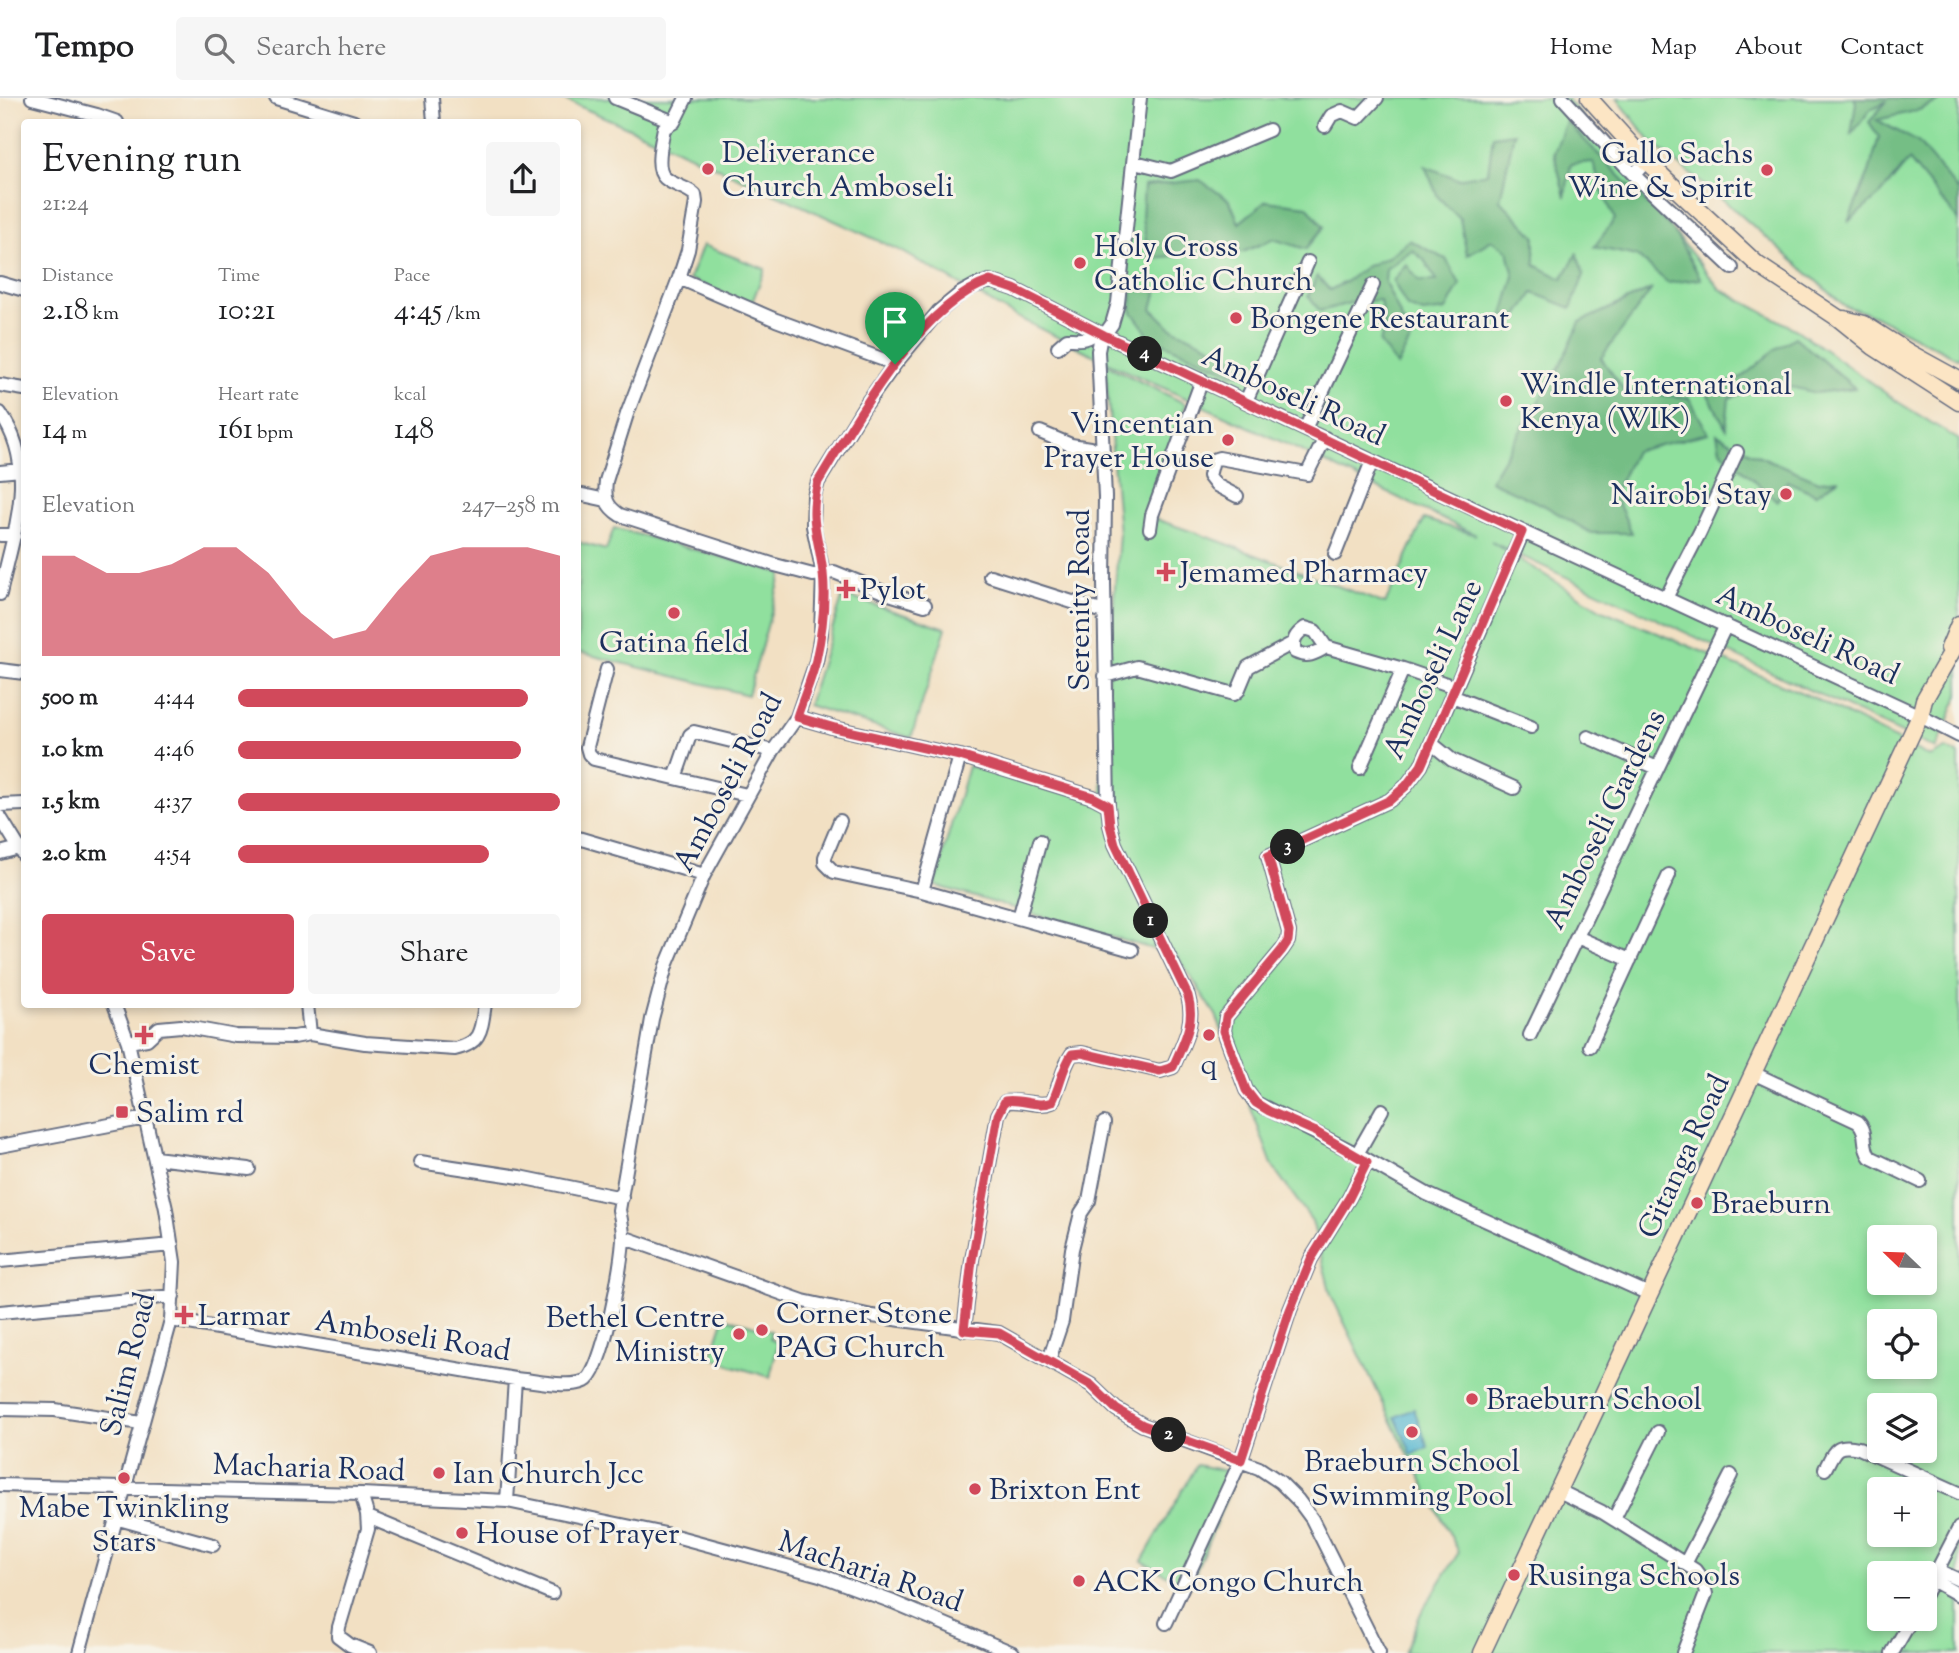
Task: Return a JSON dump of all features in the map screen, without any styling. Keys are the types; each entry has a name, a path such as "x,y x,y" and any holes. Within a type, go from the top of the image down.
{"main road":[{"path":"1589,98 1685,200 1758,265 1839,318 1874,347 1959,402"},
{"path":"1839,318 1864,324 1959,380"},
{"name":"Gitanga Road","path":"1934,682 1959,624"},
{"name":"Gitanga Road","path":"1482,1653 1920,716 1924,700 1959,639"}],"street":[{"path":"32,98 108,119"},
{"path":"276,98 344,119"},
{"path":"432,98 434,119"},
{"path":"615,98 674,122"},
{"path":"686,98 674,122 664,128 660,162 664,178 695,195 688,250 623,427 606,481 606,500 610,508 620,515 775,565 813,575 834,572 925,605"},
{"name":"Serenity Road","path":"964,1330 972,1260 998,1115 1005,1101 1014,1100 1043,1106 1052,1102 1059,1089 1066,1062 1072,1054 1082,1053 1160,1071 1173,1067 1190,1026 1191,1007 1115,844 1108,805 1104,612 1105,497 1098,351 1100,333 1114,319 1118,303 1140,98"},
{"path":"1325,127 1331,116 1342,111 1358,118 1377,98"},
{"path":"1570,100 1634,175 1732,268"},
{"path":"1135,162 1171,171 1269,130"},
{"path":"1634,175 1646,161"},
{"path":"1246,401 1308,262"},
{"path":"678,278 776,320 895,364"},
{"name":"Amboseli Road","path":"171,1320 515,1379 568,1384 585,1381 594,1374 607,1336 623,1237 619,1210 652,1019 666,966 704,875 773,751 797,717 816,662 821,634 823,573 813,526 814,496 818,482 864,407 938,312 961,293 990,281 1014,289 1100,333 1959,736"},
{"path":"0,283 21,289"},
{"path":"1304,429 1373,285"},
{"path":"1058,347 1067,339 1086,339 1100,333"},
{"path":"1150,529 1152,515 1202,380"},
{"path":"0,386 21,389"},
{"path":"0,413 11,430 21,470 0,472"},
{"path":"1040,432 1071,445 1102,450"},
{"path":"1237,496 1216,485 1209,476 1213,460 1219,458 1307,474 1325,438"},
{"path":"1666,598 1737,452"},
{"path":"1335,554 1372,461"},
{"path":"581,495 606,500"},
{"path":"0,593 21,507"},
{"name":"Amboseli Lane","path":"1362,1158 1256,1103 1246,1090 1224,1031 1226,1017 1288,941 1289,932 1268,856 1390,800 1406,786 1421,766 1522,532"},
{"path":"0,535 15,535"},
{"path":"990,576 1104,612"},
{"name":"Amboseli Gardens","path":"1530,1035 1726,625"},
{"path":"1326,647 1304,656 1295,652 1293,643 1296,634 1305,628 1315,631 1326,647 1403,669 1531,727"},
{"path":"1105,676 1137,667 1234,694 1238,691 1248,667 1293,643"},
{"path":"0,664 21,665"},
{"path":"607,669 587,747 594,760 747,796"},
{"path":"1360,768 1403,669"},
{"path":"0,670 21,673"},
{"path":"797,717 960,756 1093,797 1108,805"},
{"path":"675,778 694,732 773,751"},
{"path":"1588,737 1657,768"},
{"path":"1431,743 1452,760 1514,788"},
{"path":"922,891 960,756"},
{"path":"0,805 21,804"},
{"path":"0,817 21,850"},
{"path":"840,821 825,857 828,869 834,872 922,891 1132,950"},
{"path":"581,839 704,875"},
{"path":"1019,918 1040,841"},
{"path":"0,853 21,852"},
{"path":"1590,1046 1669,875"},
{"path":"1577,937 1629,960"},
{"name":"Salim Road","path":"79,1653 171,1320 173,1296 172,1245 155,1158 128,1042 115,1008"},
{"path":"307,1008 310,1034"},
{"path":"128,1042 147,1039 155,1030 167,1026 192,1026 216,1034 247,1037 294,1037 310,1034 365,1043 454,1049 468,1046 478,1038 485,1008"},
{"path":"1754,1073 1858,1122 1866,1132 1865,1150 1870,1157 1920,1181"},
{"path":"1166,1623 1241,1460 1282,1333 1311,1259 1349,1198 1382,1110"},
{"path":"0,1146 146,1118"},
{"path":"1049,1360 1062,1321 1072,1249 1081,1213 1089,1201 1104,1123"},
{"path":"155,1158 248,1169"},
{"path":"1362,1158 1427,1194 1649,1294"},
{"path":"420,1162 520,1177 622,1198"},
{"path":"623,1237 803,1301 872,1316 999,1333 1091,1385 1116,1409 1143,1425 1259,1468 1280,1482 1312,1520 1379,1653"},
{"path":"0,1261 172,1245"},
{"path":"0,1312 173,1296"},
{"path":"507,1502 515,1379"},
{"path":"0,1409 55,1410 141,1423"},
{"path":"1614,1520 1658,1432"},
{"path":"1825,1469 1835,1450 1848,1446 1859,1448 1959,1493"},
{"path":"1685,1564 1731,1475"},
{"name":"Macharia Road","path":"0,1485 360,1494 507,1502 675,1535 820,1576 893,1602 1013,1653"},
{"path":"1559,1491 1614,1520 1695,1570 1703,1581 1706,1594 1683,1653"},
{"path":"360,1494 368,1517 368,1529 338,1627 338,1636 350,1645 370,1653"},
{"path":"368,1517 552,1593"},
{"path":"115,1518 214,1545"},
{"path":"1937,1571 1959,1528"},
{"path":"1937,1575 1959,1580"},
{"path":"1937,1577 1959,1595"},
{"path":"1892,1653 1905,1631"}],"green space":[{"path":"560,98 1567,98 1720,289 1797,330 1898,402 1959,440 1959,695 1936,749 1491,542 1602,610 1812,697 1930,757 1946,749 1959,755 1959,1653 1404,1653 1421,1613 1459,1552 1331,1295 1312,1221 1273,1167 1216,1015 1177,956 934,885 968,766 1102,796 1103,744 1119,534 1105,364 1186,404 1144,515 1385,604 1424,519 1476,535 1111,364 1017,317 901,251"},
{"path":"1617,98 1959,98 1959,359 1873,315 1845,306 1736,211 1650,141"},
{"path":"1854,98 1946,98 1919,110 1877,120 1918,142 1959,192 1959,221 1909,160 1881,194 1848,222 1869,172 1879,137 1869,122 1887,101 1871,109 1851,135 1856,102"},
{"path":"1566,121 1673,230 1701,279 1668,283 1637,256 1594,247 1615,219 1593,162 1571,164 1565,197 1554,153"},
{"path":"1514,133 1500,200 1535,236 1535,265 1562,279 1577,254 1584,275 1571,308 1533,293 1516,319 1503,315 1514,276 1508,251 1492,240 1467,255 1460,219 1438,197 1425,166 1458,179 1488,173 1493,136"},
{"path":"1200,180 1230,201 1239,223 1266,201 1307,206 1324,227 1306,249 1273,239 1243,252 1149,259 1142,218 1144,186"},
{"path":"1409,240 1446,259 1460,284 1446,310 1423,313 1407,307 1393,281 1406,264 1419,281 1437,281 1424,260 1412,250 1386,269 1385,282 1411,339 1397,366 1380,343 1384,326 1380,300 1350,303 1320,311 1308,296 1317,276 1330,290 1365,267 1388,257"},
{"path":"703,245 765,269 751,305 689,279"},
{"path":"1131,286 1157,290 1152,309 1170,327 1228,354 1246,373 1232,373 1151,338 1132,312"},
{"path":"1652,289 1601,358 1624,390 1689,398 1708,433 1635,451 1614,494 1632,533 1591,533 1545,506 1490,481 1559,368 1580,322"},
{"path":"1795,337 1855,388 1816,393 1775,383 1729,398 1726,428 1707,393 1744,376 1774,350"},
{"path":"1717,434 1750,452 1819,481 1839,479 1816,494 1787,481 1777,501 1720,450"},
{"name":"Gatina field","path":"614,528 782,573 748,695 581,653 581,543 606,550"},
{"path":"843,595 946,628 911,738 808,705"},
{"path":"724,1317 771,1331 770,1339 778,1343 770,1377 711,1357"},
{"path":"1197,1465 1237,1473 1189,1588 1142,1561"}],"water":[{"name":"Braeburn School Swimming Pool","path":"1414,1409 1428,1447 1412,1455 1395,1417"}],"place":[{"name":"Deliverance Church Amboseli","path":"708,169"},
{"name":"Gallo Sachs Wine & Spirit","path":"1767,170"},
{"name":"Holy Cross Catholic Church","path":"1080,263"},
{"name":"Bongene Restaurant","path":"1236,318"},
{"name":"Windle International Kenya (WIK)","path":"1506,401"},
{"name":"Vincentian Prayer House","path":"1228,440"},
{"name":"Nairobi Stay","path":"1786,494"},
{"name":"Jemamed Pharmacy","path":"1166,572"},
{"name":"Pylot","path":"846,589"},
{"name":"Gatina field","path":"674,613"},
{"name":"Chemist","path":"144,1035"},
{"name":"q","path":"1209,1035"},
{"name":"Salim rd","path":"122,1112"},
{"name":"Braeburn","path":"1697,1203"},
{"name":"Larmar","path":"184,1315"},
{"name":"Corner Stone PAG Church","path":"762,1330"},
{"name":"Bethel Centre Ministry","path":"739,1334"},
{"name":"Braeburn School","path":"1472,1399"},
{"name":"Braeburn School Swimming Pool","path":"1412,1432"},
{"name":"Ian Church Jcc","path":"439,1473"},
{"name":"Mabe Twinkling Stars","path":"124,1478"},
{"name":"Brixton Ent","path":"975,1489"},
{"name":"House of Prayer","path":"462,1533"},
{"name":"Rusinga Schools","path":"1514,1575"},
{"name":"ACK Congo Church","path":"1079,1581"}],"route":[{"path":"990,281 1002,284 1104,335 1522,532 1421,766 1406,786 1390,800 1268,856 1289,932 1288,941 1227,1014 1224,1031 1246,1090 1256,1103 1314,1131 1367,1162 1349,1198 1311,1259 1290,1310 1241,1460 1143,1425 1116,1409 1091,1385 999,1333 964,1330 972,1260 998,1115 1005,1101 1014,1100 1043,1106 1052,1102 1059,1089 1066,1062 1072,1054 1082,1053 1160,1071 1173,1067 1190,1026 1191,1007 1115,844 1108,805 1093,797 960,756 797,717 816,662 821,634 823,573 813,526 814,496 818,482 864,407 895,364 938,312 961,293 990,281"}]}
